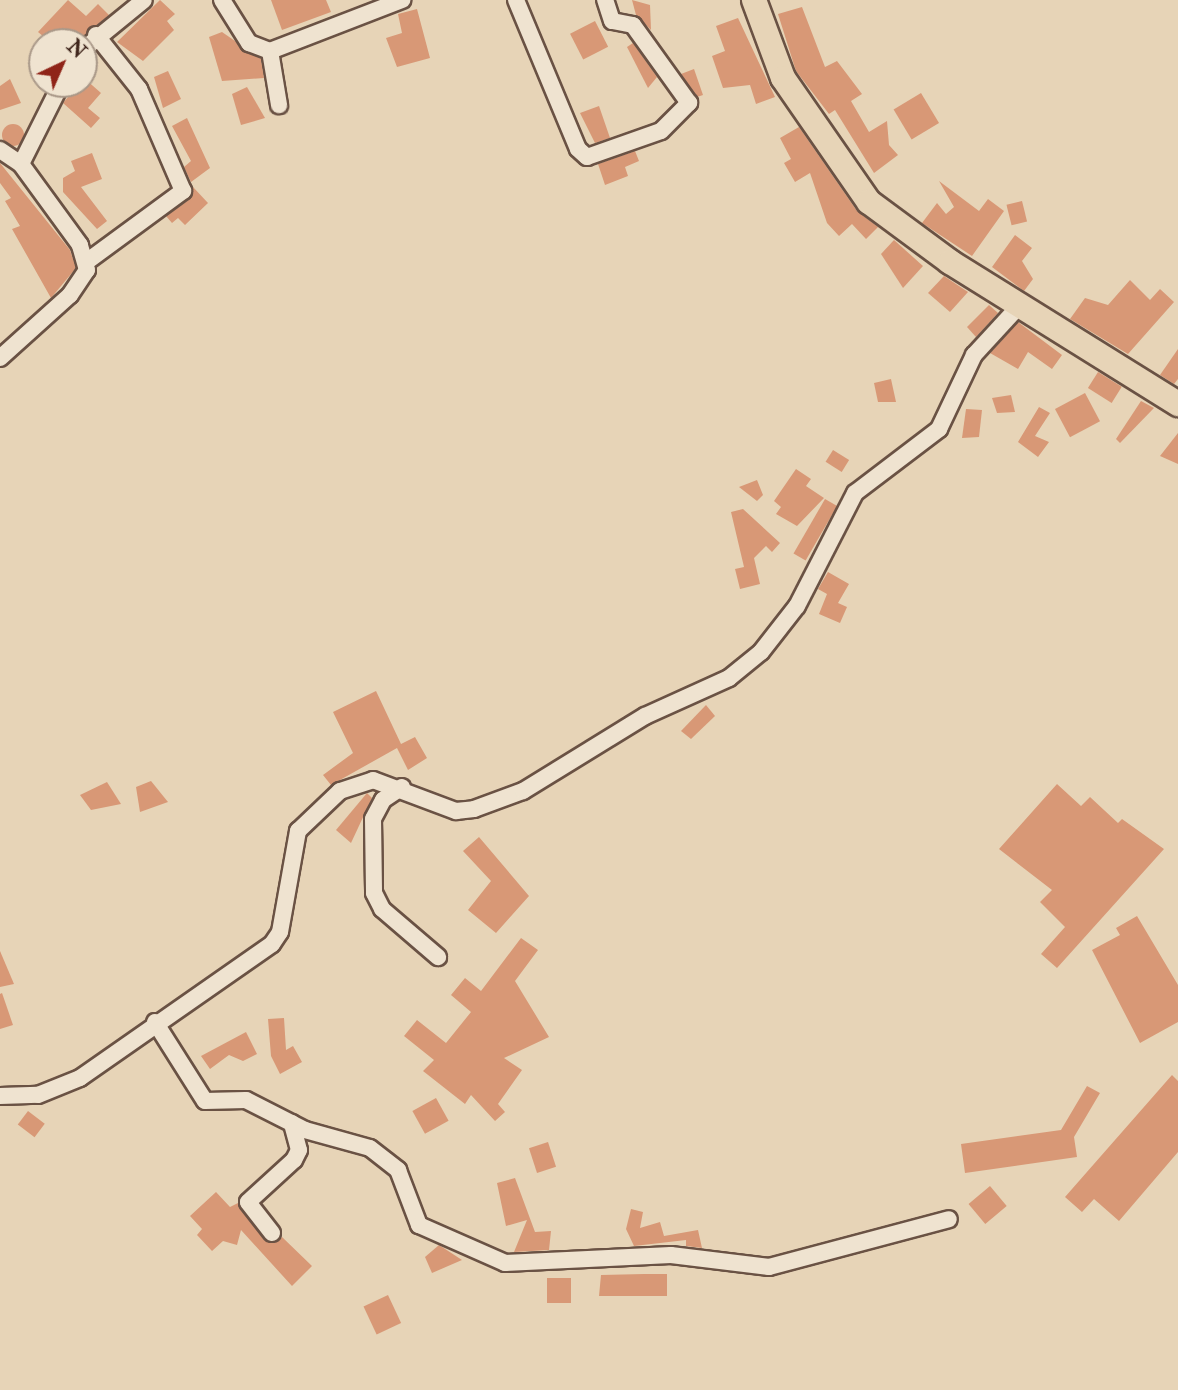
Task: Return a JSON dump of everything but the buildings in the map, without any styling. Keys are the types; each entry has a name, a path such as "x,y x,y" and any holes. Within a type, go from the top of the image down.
{"main road":[{"path":"754,0 782,78 869,202 1018,306 1178,404"}],"street":[{"path":"98,34 144,0"},
{"path":"222,0 249,43 270,51 402,0"},
{"path":"516,0 578,149 587,157 661,131 689,103 633,24 612,21 605,0"},
{"path":"0,358 70,295 89,260 138,221 176,200 182,186 139,89 98,38"},
{"path":"270,51 279,105"},
{"path":"21,164 54,98"},
{"path":"0,150 21,164 89,260"},
{"path":"0,1096 38,1095 80,1078 155,1021 277,939 298,831 320,804 361,782 402,787 456,811 474,809 523,791 645,716 729,678 761,652 797,606 855,493 939,429 974,355 1018,306"},
{"path":"402,787 383,800 373,819 374,892 382,909 438,957"},
{"path":"155,1021 205,1101 246,1100 292,1123 370,1148 398,1170 419,1225 505,1263 671,1255 769,1267 949,1219"},
{"path":"272,1233 248,1202 294,1160 299,1150 292,1123"}]}
